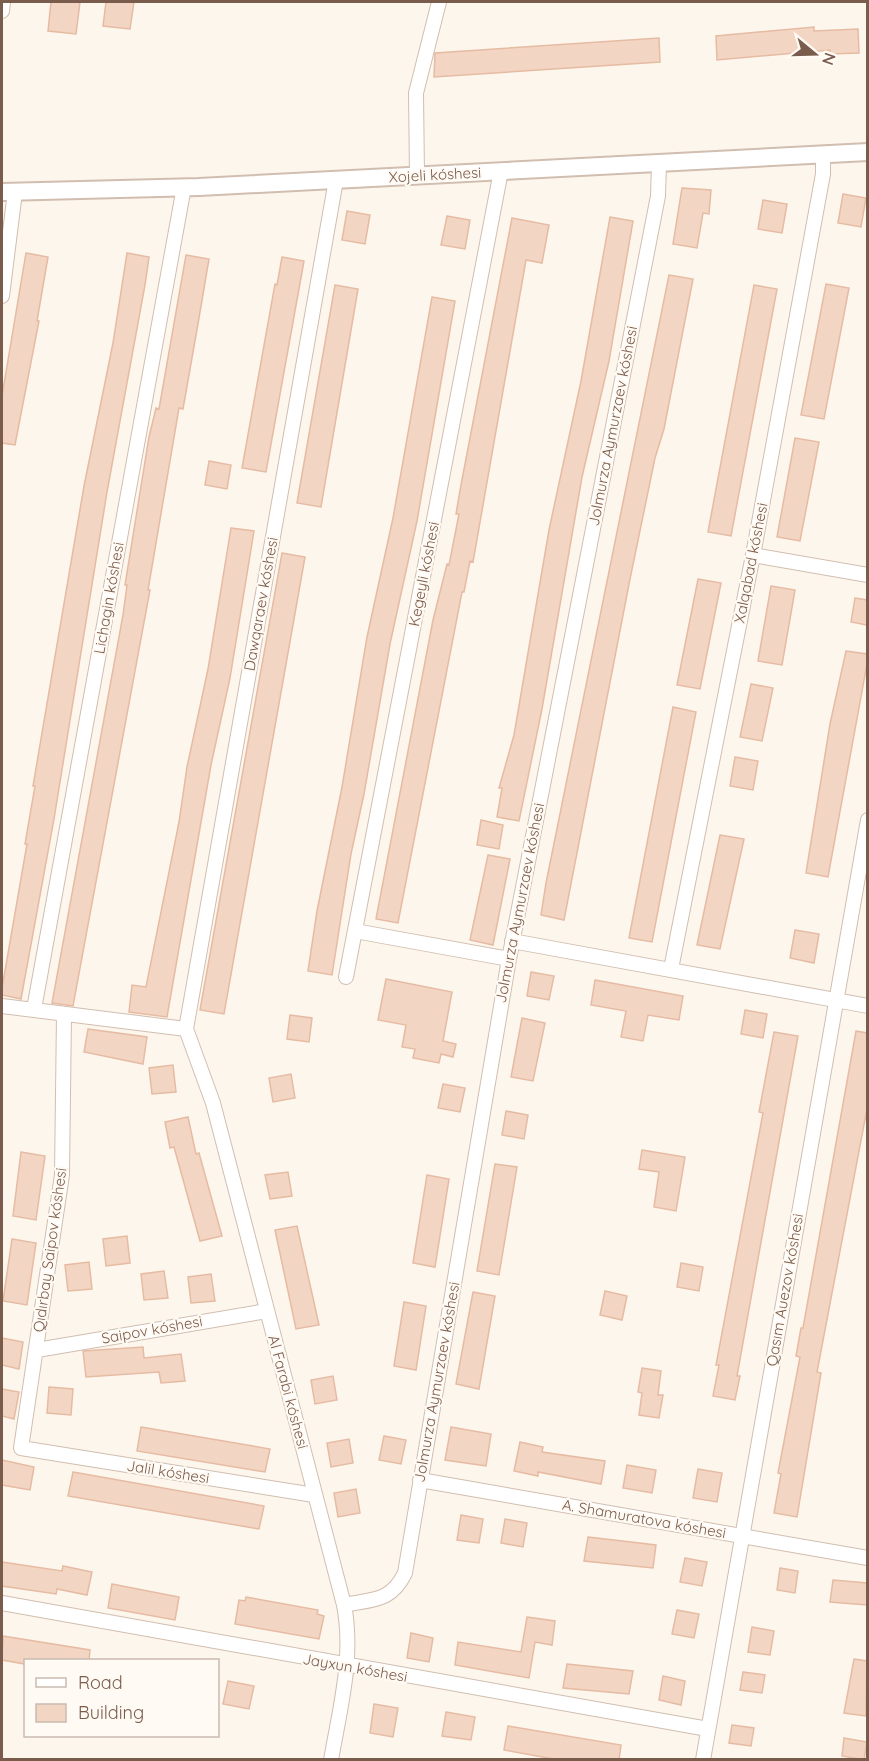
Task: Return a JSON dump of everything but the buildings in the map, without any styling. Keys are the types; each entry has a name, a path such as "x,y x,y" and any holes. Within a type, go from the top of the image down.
{"street":[{"path":"2,11 3,2"},
{"path":"417,176 417,93 439,2"},
{"name":"Xojeli kóshesi","path":"8,192 336,180 867,152"},
{"name":"Xalqabad kóshesi","path":"671,969 753,555 822,174 823,155"},
{"name":"Jolmurza Aymurzaev kóshesi","path":"344,1605 382,1597 397,1590 405,1574 512,940 658,196 659,163"},
{"name":"Kegeyli kóshesi","path":"346,977 501,171"},
{"name":"Dawqaraev kóshesi","path":"186,1029 336,180"},
{"name":"Lichagin kóshesi","path":"34,1009 184,187"},
{"path":"2,296 8,192"},
{"path":"753,555 867,575"},
{"name":"Qasım Auezov kóshesi","path":"703,1760 867,820"},
{"path":"355,931 509,959"},
{"path":"512,940 867,1006"},
{"path":"2,1006 186,1029"},
{"name":"Qıdırbay Saipov kóshesi","path":"21,1448 62,1175 64,1014"},
{"name":"Al Farabi kóshesi","path":"186,1029 213,1103 344,1605 349,1631 348,1667 331,1760"},
{"name":"Saipov kóshesi","path":"37,1350 267,1311"},
{"name":"Jalil kóshesi","path":"21,1448 314,1495"},
{"name":"A. Shamuratova kóshesi","path":"420,1480 867,1558"},
{"name":"Jayxun kóshesi","path":"2,1603 348,1667 708,1729"}]}
